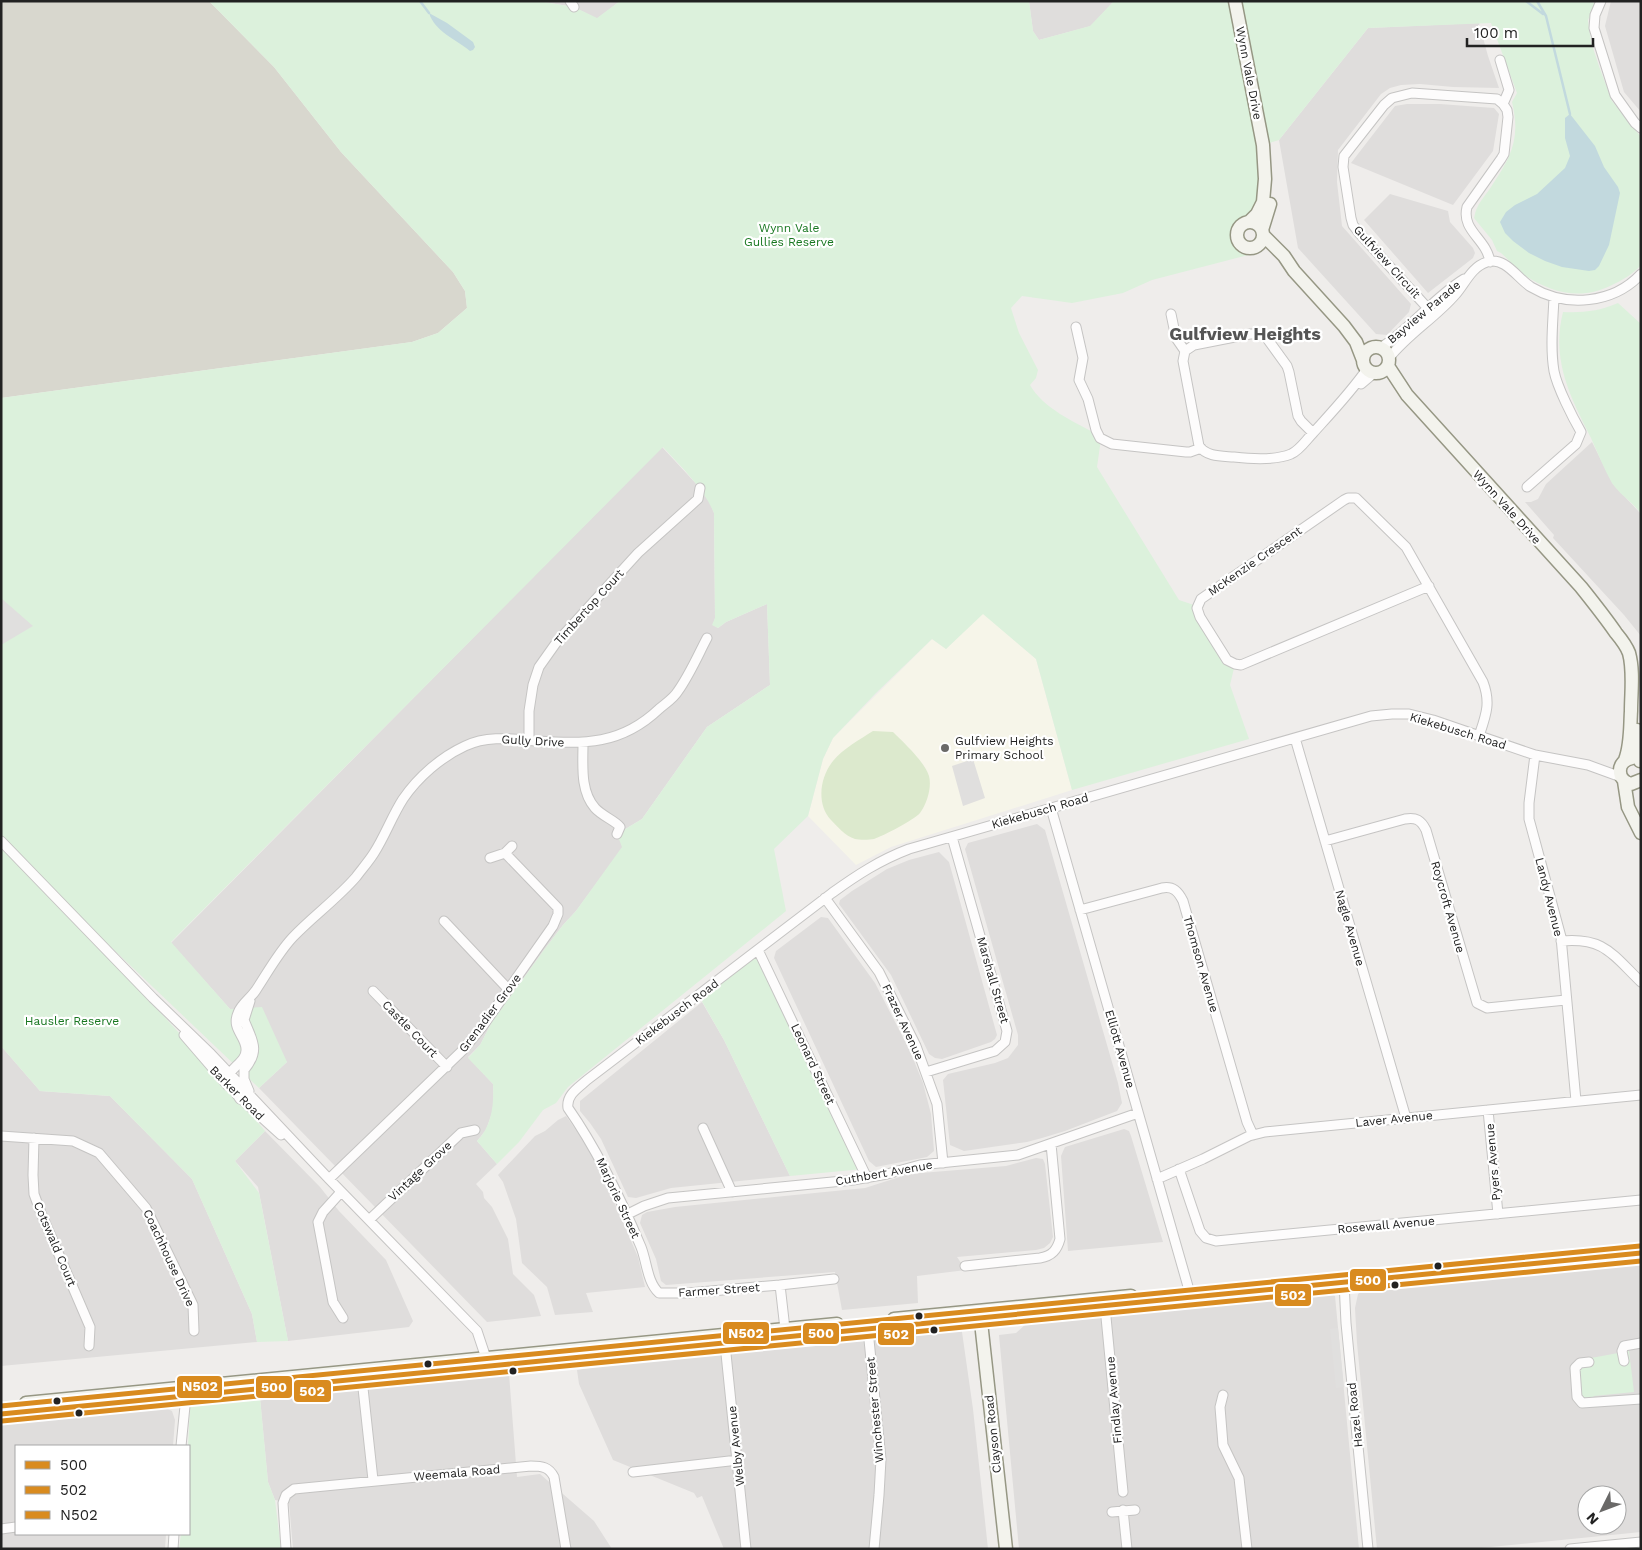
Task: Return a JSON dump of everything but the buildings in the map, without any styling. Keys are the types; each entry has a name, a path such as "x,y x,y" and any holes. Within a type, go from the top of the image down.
{"main road":[{"name":"Wynn Vale Drive","path":"1235,1 1263,145 1271,169 1272,198 1261,237 1344,326 1376,366 1407,396 1607,618 1620,629 1633,648 1637,661 1636,736 1640,761"},
{"name":"Wynn Vale Drive","path":"1250,222 1258,214 1264,195 1263,145"},
{"path":"1250,222 1256,223 1261,237 1252,247 1246,247 1238,238 1239,229 1242,225 1250,222"},
{"name":"Wynn Vale Drive","path":"1344,326 1386,352 1376,366"},
{"path":"1376,366 1368,351 1377,348"},
{"name":"Wynn Vale Drive","path":"1607,618 1625,645 1631,666 1630,736 1623,771 1628,808 1639,830"},
{"path":"1640,761 1633,758 1623,771 1631,784 1641,780"},
{"name":"Wynn Vale Drive","path":"1639,830 1634,797 1641,780"},
{"path":"1,1406 186,1391 868,1326 1641,1246"},
{"path":"1343,1278 1641,1253"},
{"name":"Clayson Road","path":"980,1315 1006,1549"},
{"path":"725,1339 785,1329 868,1326"},
{"path":"1,1414 186,1391"}],"street":[{"path":"1601,1 1595,15 1594,28 1612,86 1618,101 1641,128"},
{"path":"1500,60 1509,90 1503,104 1507,110 1508,117 1504,154 1467,206 1465,215 1470,228 1488,251 1490,262 1503,264 1531,287 1554,297 1583,300 1603,297 1622,289 1641,274"},
{"name":"Gulfview Circuit","path":"1431,311 1353,225 1342,167 1344,156 1384,105 1392,98 1417,93 1491,98 1503,104"},
{"name":"Bayview Parade","path":"1377,348 1394,339 1456,295 1469,276 1478,267 1490,262"},
{"path":"1527,487 1576,444 1582,432 1573,417 1554,373 1552,347 1554,297"},
{"name":"Bayview Parade","path":"1313,433 1431,311"},
{"path":"1171,314 1176,338 1185,351"},
{"path":"1076,327 1083,358 1079,380 1088,399 1096,430 1101,439 1112,444 1190,452 1201,448"},
{"path":"1250,334 1259,334 1266,337 1288,369 1299,418 1313,433 1296,451 1284,456 1254,459 1206,453 1197,440 1182,359 1185,351 1194,345 1250,334"},
{"path":"700,488 698,499 709,500"},
{"name":"McKenzie Crescent","path":"1429,586 1241,665 1227,660 1200,617 1197,608 1201,599 1344,500 1353,497 1361,501 1406,547 1429,586 1487,693 1488,708 1479,736"},
{"name":"Timbertop Court","path":"529,740 529,711 533,686 539,667 556,642 638,553 698,499"},
{"name":"Gully Drive","path":"229,1073 245,1057 247,1050 246,1044 237,1030 238,1014 252,996 282,949 355,878 374,854 402,800 416,783 450,753 483,740 504,738 583,743 609,739 634,728 652,716 678,692 707,638"},
{"name":"Kiekebusch Road","path":"568,1108 567,1104 571,1095 587,1080 858,874 888,857 952,836 1371,716 1409,714 1433,720 1535,755 1623,771"},
{"name":"Nagle Avenue","path":"1295,738 1406,1118"},
{"path":"583,743 583,779 587,794 595,808 609,820 618,824 620,828 617,834"},
{"name":"Landy Avenue","path":"1535,755 1529,819 1561,941 1576,1101"},
{"name":"Elliott Avenue","path":"1052,808 1191,1293"},
{"name":"Roycroft Avenue","path":"1325,841 1405,818 1412,817 1418,819 1426,830 1477,1003 1488,1008 1566,1000"},
{"name":"Marshall Street","path":"926,1072 995,1051 1007,1038 1007,1031 952,836"},
{"name":"Barker Road","path":"1,841 153,998 229,1073 341,1192 477,1331 488,1362"},
{"name":"Grenadier Grove","path":"329,1179 447,1067 482,1027 553,926 558,914 558,908 509,849 490,858"},
{"name":"Thomson Avenue","path":"1080,910 1162,888 1168,887 1179,893 1183,901 1247,1122 1253,1135"},
{"name":"Frazer Avenue","path":"825,898 879,972 912,1037 937,1104 943,1163"},
{"path":"444,920 508,989"},
{"path":"1561,941 1583,940 1596,944 1611,953 1641,982"},
{"name":"Leonard Street","path":"758,950 867,1178"},
{"name":"Castle Court","path":"373,991 447,1067"},
{"name":"Gully Drive","path":"252,996 244,1020 252,1036 254,1048 250,1064 244,1070 244,1079 254,1100"},
{"name":"Barker Road","path":"153,998 218,1076 240,1099 329,1179"},
{"path":"229,1073 227,1079 240,1099"},
{"name":"Laver Avenue","path":"1157,1178 1253,1135 1265,1132 1641,1094"},
{"name":"Marjorie Street","path":"568,1108 590,1142 626,1215 642,1249 652,1284 659,1293"},
{"name":"Pyers Avenue","path":"1488,1110 1498,1214"},
{"name":"Cuthbert Avenue","path":"626,1215 644,1206 668,1198 867,1178 920,1165 1006,1157 1025,1153 1138,1113"},
{"path":"703,1128 732,1192"},
{"name":"Vintage Grove","path":"369,1220 461,1133 475,1130"},
{"name":"Coachhouse Drive","path":"1,1136 73,1141 99,1153 146,1208 193,1305 194,1331"},
{"name":"Cotswald Court","path":"34,1138 34,1194 90,1327 89,1346"},
{"path":"965,1266 1047,1257 1055,1251 1060,1239 1051,1144"},
{"name":"Rosewall Avenue","path":"1179,1169 1200,1231 1206,1238 1216,1241 1641,1200"},
{"path":"341,1192 323,1212 318,1222 333,1302 342,1318"},
{"name":"Hazel Road","path":"1343,1278 1368,1549"},
{"name":"Farmer Street","path":"659,1293 678,1294 780,1286 834,1279"},
{"path":"780,1286 785,1329"},
{"name":"Findlay Avenue","path":"1105,1302 1123,1492"},
{"name":"Winchester Street","path":"868,1326 881,1459 874,1549"},
{"name":"Welby Avenue","path":"725,1339 746,1549"},
{"path":"1624,1361 1622,1351 1624,1346 1641,1343"},
{"path":"1589,1362 1580,1363 1575,1368 1577,1397 1582,1403 1641,1399"},
{"path":"362,1374 373,1480"},
{"path":"182,1445 186,1391"},
{"path":"1223,1395 1220,1408 1223,1445 1239,1478 1248,1549"},
{"path":"633,1472 738,1460"},
{"name":"Weemala Road","path":"286,1549 283,1507 286,1495 294,1489 531,1466 544,1467 551,1471 554,1478 566,1549"},
{"path":"1123,1510 1127,1549"},
{"path":"1112,1512 1135,1510"},
{"path":"1,1529 15,1527"},
{"path":"173,1549 174,1535"},
{"path":"1570,1549 1609,1547 1641,1542"}],"shaded area":[{"path":"1,1 209,1 274,67 341,152 453,272 465,291 467,308 438,333 412,342 1,398"},
{"path":"538,1 620,1 597,19 574,7"},
{"path":"1029,1 1114,1 1091,26 1039,40 1033,31"},
{"path":"1611,1 1641,1 1641,112 1624,92 1605,26"},
{"path":"1479,23 1499,88 1420,84 1401,85 1390,88 1381,94 1338,150 1337,182 1342,226 1411,304 1409,312 1387,335 1376,334 1298,248 1279,140 1368,28"},
{"path":"1440,104 1494,108 1499,114 1493,151 1453,205 1351,163 1395,106"},
{"path":"1390,194 1448,211 1450,222 1473,248 1475,253 1473,258 1428,293 1364,220"},
{"path":"1592,442 1613,484 1641,514 1641,636 1553,538 1554,535 1525,502 1538,499 1546,484"},
{"path":"662,447 700,488 709,500 714,513 715,618 713,625 718,628 726,622 767,604 770,685 707,727 642,819 617,834 623,847 576,911 544,950 492,1022 480,1045 468,1057 493,1084 494,1107 486,1130 477,1141 497,1164 476,1184 492,1207 508,1239 513,1274 534,1295 541,1316 487,1322 259,1088 287,1062 230,1009 171,943"},
{"path":"1,598 33,626 1,645"},
{"name":"Gulfview Heights Primary School","path":"983,613 1036,659 1072,790 891,847 856,865 808,816 823,759 833,738 932,639 946,649"},
{"path":"973,759 985,798 963,806 952,766"},
{"path":"1037,824 1045,830 1118,1083 1122,1103 1117,1111 1042,1138 964,1151 950,1145 943,1080 948,1074 1008,1058 1018,1045 1018,1035 965,849 968,843"},
{"path":"939,852 949,862 997,1035 991,1042 942,1059 935,1058 929,1054 891,975 839,904 840,900 852,891 887,869 909,860"},
{"path":"821,917 828,918 875,983 910,1051 923,1083 931,1114 934,1151 927,1157 876,1167 869,1161 774,958 776,951"},
{"path":"702,1002 724,1040 790,1176 671,1188 636,1198 628,1197 601,1139 580,1111 580,1101"},
{"path":"1,1046 40,1091 110,1096 192,1179 252,1314 257,1342 1,1366"},
{"path":"566,1116 590,1150 603,1176 638,1257 645,1287 586,1293 593,1312 555,1315 547,1287 522,1263 516,1219 503,1182 498,1175 535,1136"},
{"path":"1124,1129 1129,1131 1131,1136 1163,1242 1068,1251 1061,1156 1064,1149 1065,1147"},
{"path":"265,1131 320,1187 339,1211 386,1260 413,1321 409,1327 288,1341 258,1187 235,1161"},
{"path":"1036,1158 1043,1159 1045,1164 1053,1237 1050,1243 1044,1248 1036,1250 957,1257 966,1270 917,1276 918,1303 842,1310 835,1272 666,1285 661,1281 656,1259 640,1223 642,1215 647,1212 675,1207 865,1188 909,1174 1006,1166"},
{"path":"1641,1262 1641,1532 1627,1533 1627,1485 1577,1485 1577,1535 1611,1535 1471,1549 1377,1549 1357,1343 1355,1308 1358,1294 1363,1290"},
{"path":"1330,1292 1335,1296 1359,1549 1019,1549 999,1335 1016,1333 1027,1323"},
{"path":"959,1311 973,1409 988,1549 724,1549 702,1496 697,1498 694,1493 613,1460 579,1384 577,1370"},
{"path":"1338,1328 1344,1387 1336,1388 1330,1329"},
{"path":"509,1374 517,1477 540,1474 594,1521 612,1549 293,1549 289,1503 275,1500 268,1482 260,1398"},
{"path":"163,1407 172,1411 175,1420 173,1445 15,1445 15,1535 166,1535 165,1549 1,1549 1,1424"}],"green space":[{"path":"209,1 538,1 574,7 597,18 620,1 1029,1 1033,31 1039,40 1090,26 1114,1 1587,1 1595,3 1588,20 1591,42 1612,101 1641,137 1641,265 1624,279 1612,285 1589,293 1578,294 1567,293 1545,286 1521,273 1497,251 1492,240 1474,218 1479,205 1509,157 1515,137 1515,115 1512,102 1517,93 1491,23 1368,28 1279,140 1263,145 1264,195 1247,222 1239,229 1238,238 1241,243 1250,247 1252,254 1152,280 1123,293 1072,303 1022,296 1011,308 1019,333 1038,370 1036,378 1030,385 1043,401 1069,419 1097,434 1101,439 1097,467 1179,600 1197,606 1235,664 1230,685 1249,739 1072,790 1036,659 983,614 946,649 932,639 833,738 823,759 808,816 774,849 786,911 568,1087 556,1103 543,1110 519,1142 497,1164 477,1141 486,1129 491,1115 493,1084 468,1058 480,1045 492,1022 544,950 576,911 622,847 617,834 642,819 707,727 770,685 767,604 726,622 718,628 712,625 715,618 714,513 698,486 663,447 171,942 230,1009 262,1007 287,1062 259,1088 28,868 225,1083 265,1131 235,1161 259,1193 288,1341 257,1342 252,1314 192,1179 110,1096 40,1091 1,1046 1,398 412,342 438,333 467,308 465,291 453,272 341,152 274,67"},
{"path":"1618,303 1641,324 1641,514 1609,478 1570,392 1561,362 1559,346 1563,312 1591,311"},
{"path":"873,731 893,732 918,758 930,780 927,800 920,813 912,820 891,831 874,839 851,838 826,814 821,791 825,775 837,756"},
{"path":"758,950 863,1169 790,1176 724,1040 699,996"},
{"path":"1629,1351 1634,1392 1594,1396 1592,1399 1586,1399 1582,1396 1578,1371 1584,1366 1592,1364 1591,1358"},
{"path":"260,1398 268,1482 275,1500 281,1549 179,1549 181,1535 190,1535 190,1445 188,1445 190,1408 194,1404"}],"water":[{"path":"429,13 447,23 473,42 475,47 473,50 470,51 441,30 432,20"},
{"path":"1570,114 1595,146 1604,167 1620,193 1609,245 1599,266 1595,270 1589,271 1562,267 1529,253 1505,233 1500,222 1506,212 1515,205 1537,194 1565,168 1570,156 1565,138 1565,118"}],"waterway":[{"path":"420,1 429,13"},
{"path":"1526,1 1543,14"},
{"path":"1537,1 1546,16 1570,114"}],"transit line":[{"name":"N502","path":"1,1406 1640,1246"},
{"name":"500","path":"1,1414 1641,1253"},
{"name":"502","path":"2,1421 1641,1261"}],"place":[{"name":"Gulfview Heights Primary School","path":"945,748"}],"district":[{"name":"Gulfview Heights","path":"1245,333"}],"park label":[{"name":"Wynn Vale Gullies Reserve","path":"789,235"},
{"name":"Hausler Reserve","path":"72,1021"}]}
